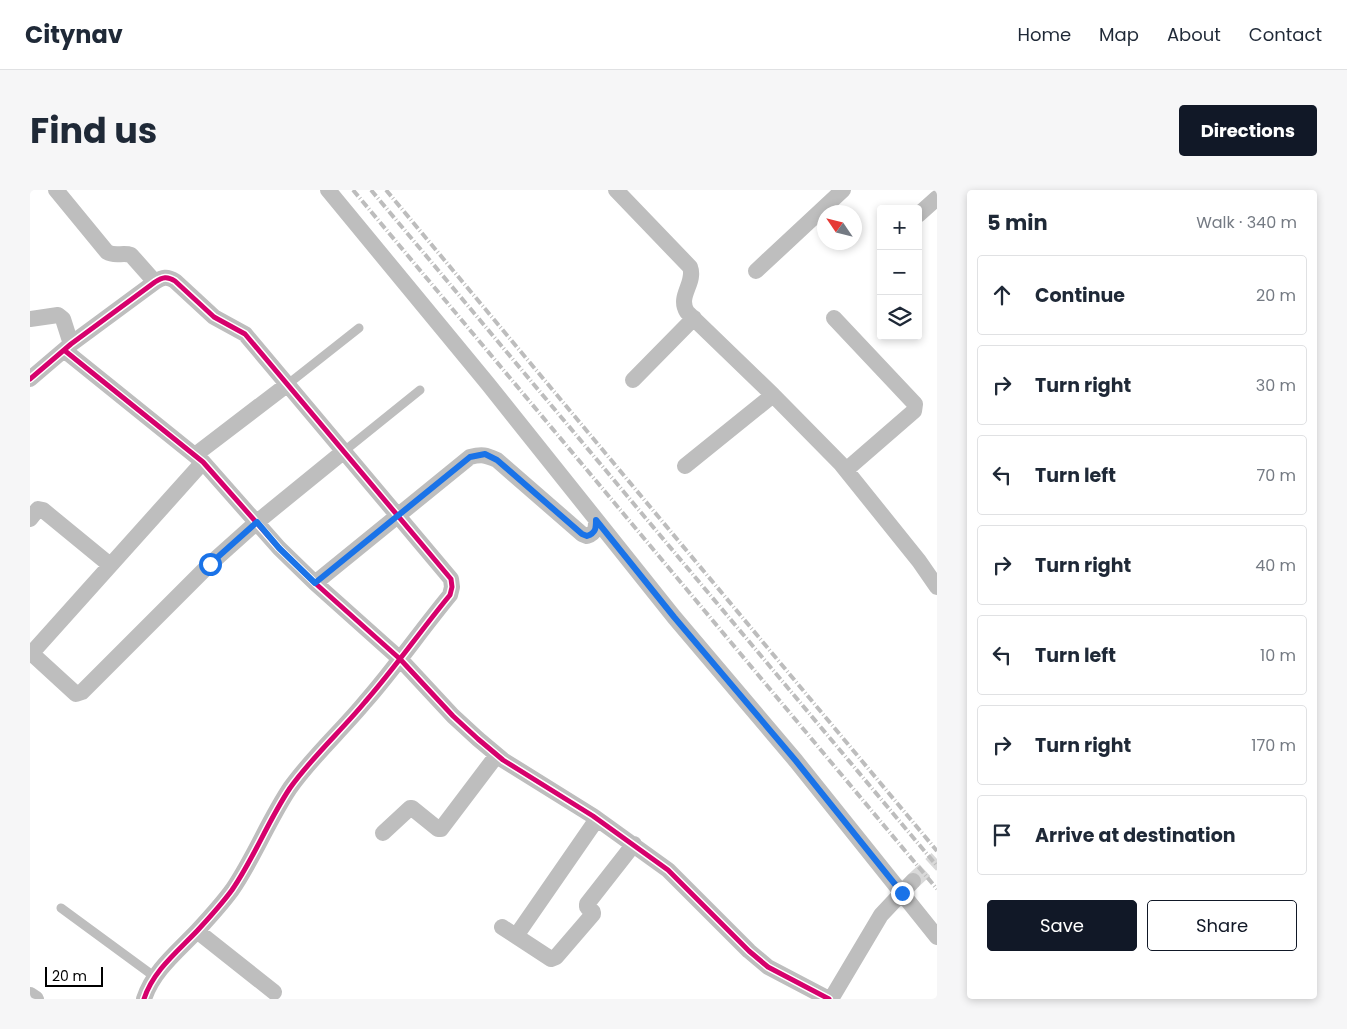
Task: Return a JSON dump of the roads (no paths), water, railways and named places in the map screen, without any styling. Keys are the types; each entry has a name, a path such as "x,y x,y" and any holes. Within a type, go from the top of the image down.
{"street":[{"path":"56,190 107,252 114,255 128,253 155,282"},
{"path":"328,190 488,384 674,617 796,761 908,887 937,937"},
{"path":"616,190 690,267 691,275 683,300 684,306 846,470 919,561 937,587"},
{"path":"756,271 841,191"},
{"path":"922,211 937,198"},
{"path":"30,378 67,347 155,282 164,277 170,278 210,314 245,334 451,579 452,587 450,594 370,698 318,754 291,787 273,815 232,891 215,912 166,961 154,977 144,999"},
{"path":"30,319 61,316 67,347 199,458 279,548 400,659 453,716 497,755 597,819 668,870 756,956 776,971 830,999 881,915 908,887"},
{"path":"633,380 694,318"},
{"path":"834,318 915,404 914,411 846,470"},
{"path":"288,384 199,458 110,565 30,654 76,694 82,692 210,564 257,522 343,452"},
{"path":"685,466 773,395"},
{"path":"315,583 470,457 485,454 497,460 582,534 587,536 596,530 596,520"},
{"path":"30,519 38,509 43,510 110,565"},
{"path":"383,833 410,808 438,829 441,829 497,755"},
{"path":"516,936 597,819"},
{"path":"502,927 551,959 556,958 593,914 586,904 634,844"},
{"path":"197,931 274,992"},
{"path":"30,995 36,999"}],"lane":[{"path":"288,384 359,328"},
{"path":"343,452 420,390"},
{"path":"61,908 154,977"}],"tunnel":[{"path":"913,881 937,859"}],"railway":[{"path":"353,190 937,889"},
{"path":"371,190 937,866"},
{"path":"386,190 937,851"}]}
